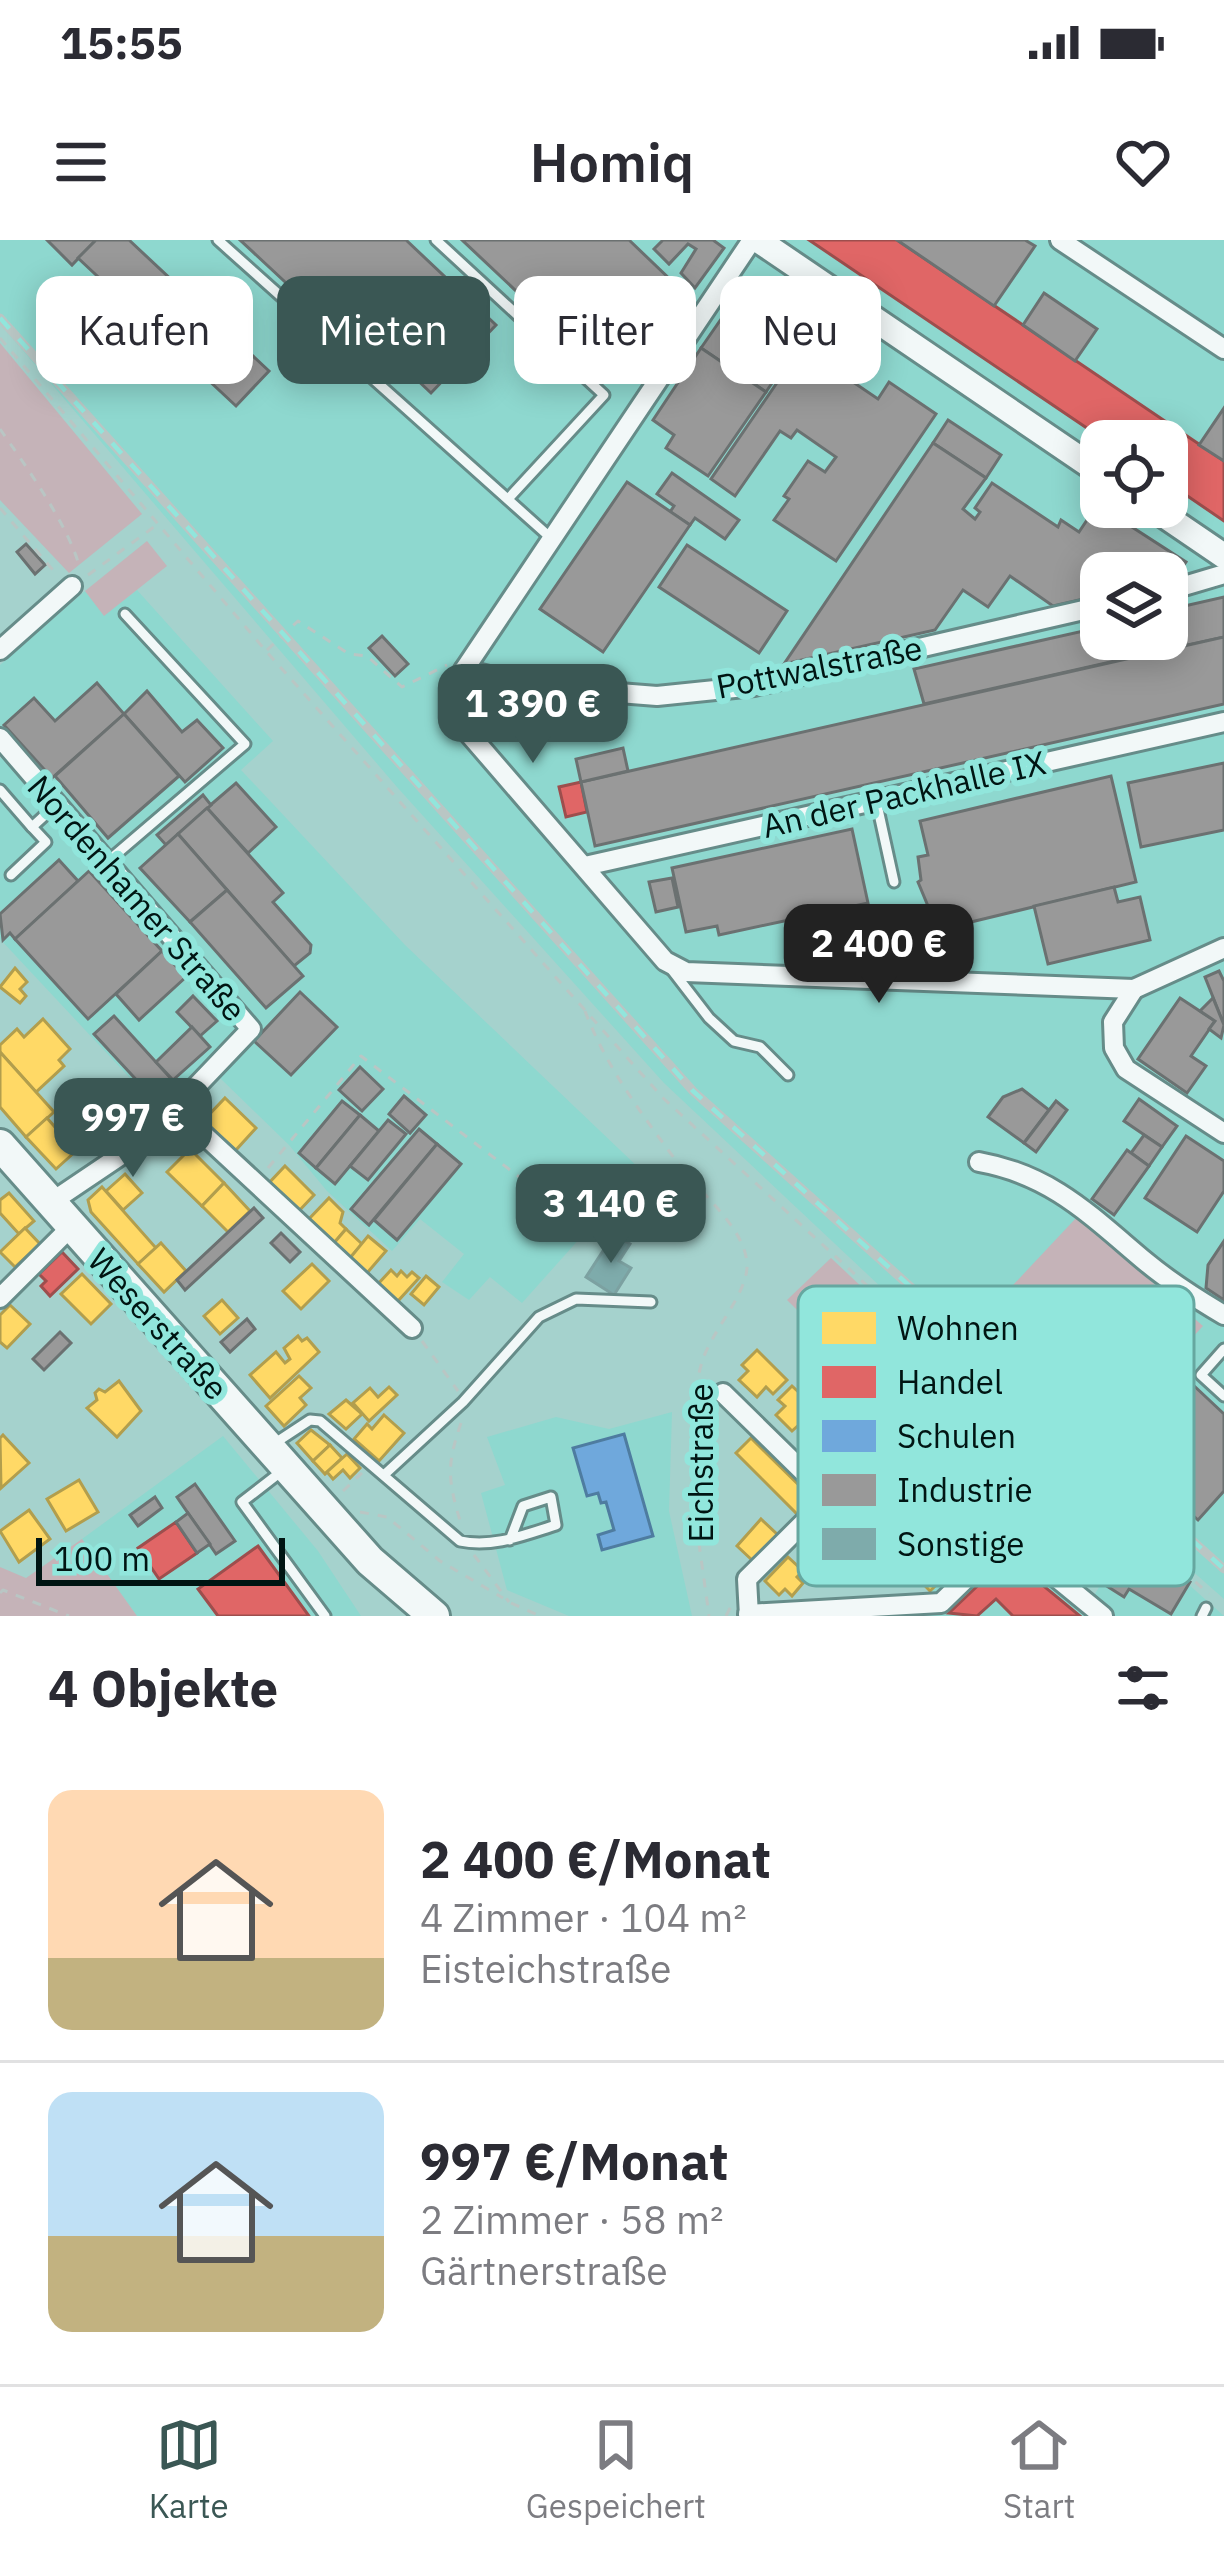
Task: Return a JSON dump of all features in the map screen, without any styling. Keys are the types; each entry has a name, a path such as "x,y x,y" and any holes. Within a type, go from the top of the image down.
{"main road":[{"name":"Weserstraße","path":"0,1145 330,1518 391,1582 434,1616"}],"street":[{"path":"1080,458 755,240 464,670 460,704 470,735 664,961 686,972 1134,988 1224,948"},
{"path":"1060,240 1224,349"},
{"path":"1183,528 1224,556"},
{"path":"1188,585 1224,574"},
{"path":"0,650 67,591"},
{"name":"Pottwalstraße","path":"464,670 530,686 657,696 754,686 1080,611"},
{"name":"An der Packhalle IX","path":"585,866 1224,722"},
{"name":"Nordenhamer Straße","path":"4,751 57,804 251,1029 176,1108"},
{"path":"1134,988 1113,1022 1114,1048 1126,1069 1224,1133"},
{"path":"0,1298 60,1215 176,1108 412,1328"},
{"path":"979,1162 1030,1174 1056,1188 1181,1286"},
{"path":"1194,1295 1224,1315"},
{"path":"723,1393 798,1466"},
{"path":"798,1529 747,1579 748,1615 940,1603 958,1586"},
{"path":"1065,1586 1102,1616"}],"lane":[{"path":"218,240 552,539"},
{"path":"436,240 604,395 508,499"},
{"path":"106,862 244,744 125,614"},
{"path":"0,790 46,842 10,875"},
{"path":"876,800 894,882"},
{"path":"32,827 57,804"},
{"path":"664,961 721,1030 734,1041 760,1047 788,1075"},
{"path":"385,1474 463,1402 539,1317 576,1299 651,1302"},
{"path":"1224,1349 1201,1376 1224,1396"},
{"path":"325,1616 242,1502 310,1420 320,1421 460,1541 510,1540 556,1525 551,1497 523,1506 510,1540"},
{"path":"1070,1590 1073,1586"}],"path":[{"path":"0,338 266,651 585,1010 706,1141 867,1286"},
{"path":"0,428 76,553 80,574 67,591"},
{"path":"0,508 54,567 67,591"},
{"path":"67,591 158,524"},
{"path":"266,651 298,621 349,654 367,656 402,687 448,665 464,670"},
{"name":"Eichstraße","path":"585,1010 610,1067 727,1223 747,1262 741,1289 714,1331 697,1390 697,1527 709,1616"},
{"path":"256,1183 361,1056 531,1186"},
{"path":"412,1328 455,1383 463,1402 448,1474 467,1542 508,1602"},
{"path":"330,1518 373,1464"},
{"path":"330,1518 363,1510 386,1517 440,1561 540,1616"},
{"path":"1194,1581 1219,1603"},
{"path":"0,1593 69,1616"}],"shaded area":[{"path":"0,240 1224,240 1224,1599 1194,1572 1194,1286 880,1286 664,1083 397,787 51,384 253,384 253,276 36,276 36,366 0,324"},
{"path":"0,343 142,514 69,573 0,500"},
{"path":"147,541 167,566 104,616 85,591"},
{"path":"137,590 273,741 241,770 405,945 641,1170 522,1303 490,1277 469,1300 442,1282 464,1254 420,1219 392,1251 327,1191 289,1145 220,1078 183,1116 143,1092 0,939 0,759 15,744 0,728 0,665 85,591 104,615"},
{"path":"1077,1217 1157,1286 1012,1286"},
{"path":"831,1258 861,1286 802,1286"},
{"path":"798,1290 798,1311 787,1300"},
{"path":"672,1412 669,1511 692,1616 569,1616 507,1590 481,1493 505,1485 487,1437 556,1417 609,1429"},
{"path":"223,1436 318,1551 361,1616 137,1616 82,1539"},
{"path":"82,1539 137,1616 0,1616 0,1567 26,1578"},
{"path":"937,1586 1081,1586 1093,1597 1100,1586 1190,1586 1224,1616 903,1616"}],"building: Wohnen":[{"path":"15,968 27,982 20,989 26,996 20,1003 0,987"},
{"path":"43,1019 70,1049 59,1060 64,1066 36,1092 0,1052 0,1045 17,1029 24,1037"},
{"path":"0,1052 54,1112 26,1137 0,1107"},
{"path":"136,1079 159,1104 132,1129 109,1104"},
{"path":"96,1095 121,1128 97,1147 87,1134 82,1138 77,1130 81,1127 71,1115"},
{"path":"225,1098 256,1128 235,1151 203,1121"},
{"path":"47,1118 76,1151 56,1169 26,1137"},
{"path":"190,1149 224,1183 202,1206 167,1172"},
{"path":"285,1166 314,1195 298,1212 268,1184"},
{"path":"125,1174 142,1193 123,1210 106,1191"},
{"path":"224,1183 250,1211 228,1232 202,1206"},
{"path":"102,1187 156,1248 138,1264 91,1212 88,1200"},
{"path":"9,1193 34,1221 19,1234 0,1213 0,1200"},
{"path":"329,1198 343,1212 340,1223 346,1229 334,1243 308,1220"},
{"path":"25,1228 40,1244 15,1267 0,1252"},
{"path":"346,1229 362,1244 350,1258 334,1243"},
{"path":"368,1236 386,1251 367,1273 350,1258"},
{"path":"161,1243 186,1271 164,1292 138,1264"},
{"path":"312,1264 329,1281 301,1309 283,1291"},
{"path":"391,1270 397,1276 401,1271 407,1277 412,1272 419,1278 397,1302 378,1284"},
{"path":"82,1274 111,1304 91,1324 61,1294"},
{"path":"426,1276 439,1287 424,1305 411,1294"},
{"path":"222,1300 238,1318 220,1334 204,1316"},
{"path":"10,1305 30,1324 7,1348 0,1342 0,1315"},
{"path":"298,1336 302,1341 307,1338 319,1352 270,1398 250,1375 276,1352 285,1363 290,1359 284,1348"},
{"path":"757,1350 787,1380 773,1394 766,1387 757,1397 739,1380 748,1371 742,1365"},
{"path":"299,1376 311,1388 300,1398 306,1405 284,1426 266,1406"},
{"path":"119,1381 141,1411 117,1437 87,1408 97,1400 99,1389 105,1392"},
{"path":"792,1386 798,1392 798,1426 792,1431 776,1415 785,1406 778,1400"},
{"path":"389,1387 397,1395 369,1421 353,1403 370,1388 378,1397"},
{"path":"346,1400 362,1414 346,1429 329,1414"},
{"path":"384,1415 404,1433 379,1461 354,1439"},
{"path":"311,1430 330,1445 313,1461 297,1443"},
{"path":"3,1435 29,1463 1,1488 0,1438"},
{"path":"751,1438 798,1484 798,1515 736,1453"},
{"path":"330,1445 342,1458 325,1474 313,1461"},
{"path":"347,1454 360,1468 350,1478 343,1470 333,1479 327,1472"},
{"path":"79,1480 98,1512 66,1531 47,1499"},
{"path":"29,1510 50,1539 19,1562 0,1531"},
{"path":"761,1519 778,1535 753,1561 737,1546"},
{"path":"788,1557 798,1566 800,1586 792,1596 785,1589 779,1595 765,1581"}],"building: Handel":[{"path":"809,240 897,240 1163,420 1080,423 881,289 881,276 862,276"},
{"path":"1188,437 1224,461 1224,521 1188,496"},
{"path":"581,782 587,812 566,817 559,787"},
{"path":"62,1252 78,1269 50,1296 39,1274"},
{"path":"176,1522 197,1553 159,1579 138,1548"},
{"path":"258,1546 309,1616 218,1616 198,1589"},
{"path":"977,1586 1044,1586 1080,1616 1013,1616 996,1599 977,1616 949,1613"}],"building: Schulen":[{"path":"624,1434 653,1536 602,1550 598,1535 614,1530 606,1502 601,1503 598,1493 587,1496 573,1448"}],"building: Industrie":[{"path":"47,240 96,240 72,265"},
{"path":"96,240 129,240 167,276 97,276 78,258"},
{"path":"240,240 406,240 444,276 279,276"},
{"path":"462,240 629,240 667,276 514,276 514,289"},
{"path":"663,240 713,240 724,248 696,287 696,276 681,273 696,249 688,244 669,264 654,249"},
{"path":"897,240 1025,240 1035,246 994,306"},
{"path":"1044,293 1097,329 1075,361 1023,325"},
{"path":"720,321 720,361 701,348"},
{"path":"701,348 720,361 720,384 754,384 766,392 708,476 666,448 674,435 653,420 677,384 696,384 696,356"},
{"path":"253,356 269,371 236,406 213,384 253,384"},
{"path":"889,382 936,414 836,561 774,520 808,461 825,472 836,457 797,430 791,438 780,431 735,496 711,479 776,384 856,384 878,399"},
{"path":"1224,408 1224,461 1199,445"},
{"path":"948,420 1001,455 986,478 933,443"},
{"path":"933,443 986,478 963,509 975,519 980,512 975,508 992,483 1058,527 1061,520 1079,532 1082,528 1133,528 1171,552 1080,552 1080,600 1053,606 1010,576 988,607 963,590 935,630 784,664"},
{"path":"672,473 739,520 725,539 695,518 690,525 670,512 674,506 657,494"},
{"path":"627,482 690,525 603,652 540,609"},
{"path":"26,544 45,565 35,574 17,552"},
{"path":"687,545 787,611 759,653 659,587"},
{"path":"1224,597 1224,637 1188,645 1188,605"},
{"path":"1080,632 1080,660 1115,661 924,704 914,669"},
{"path":"382,636 408,664 395,676 369,648"},
{"path":"1224,637 1224,704 595,846 581,782 1122,660 1188,660 1188,645"},
{"path":"97,683 124,714 52,778 4,725 34,698 55,721"},
{"path":"147,691 182,732 197,720 223,748 185,782 124,714"},
{"path":"124,714 179,776 108,838 55,776"},
{"path":"623,748 628,771 581,782 576,759"},
{"path":"1224,763 1224,830 1141,847 1128,783"},
{"path":"1111,776 1136,882 938,930 918,882 918,857 928,855 920,821"},
{"path":"236,783 276,827 248,853 207,808"},
{"path":"203,795 211,805 166,845 157,835"},
{"path":"207,808 283,893 273,902 311,945 310,953 294,966 178,834"},
{"path":"852,829 868,903 719,935 717,926 686,932 672,868"},
{"path":"178,834 227,890 190,922 140,868"},
{"path":"59,860 78,881 15,939 10,933 3,940 0,914"},
{"path":"89,871 162,951 88,1019 15,939"},
{"path":"672,878 678,907 656,912 649,882"},
{"path":"1114,887 1118,902 1140,897 1150,940 1048,964 1034,906"},
{"path":"227,890 303,976 266,1008 190,922"},
{"path":"162,951 186,977 139,1020 116,994"},
{"path":"1219,971 1224,981 1224,1025 1205,977"},
{"path":"300,992 337,1027 291,1075 254,1041"},
{"path":"193,996 217,1021 200,1036 177,1012"},
{"path":"1180,998 1215,1021 1191,1056 1206,1066 1187,1093 1138,1059"},
{"path":"1213,998 1224,1025 1221,1038 1209,1029 1215,1021 1200,1011"},
{"path":"114,1016 175,1083 155,1100 94,1034"},
{"path":"192,1027 210,1047 173,1080 156,1062"},
{"path":"360,1067 383,1089 362,1111 339,1090"},
{"path":"1022,1089 1049,1110 1024,1143 988,1117 1003,1097"},
{"path":"404,1096 426,1115 410,1133 389,1114"},
{"path":"1139,1099 1177,1126 1162,1147 1124,1121"},
{"path":"342,1101 360,1115 316,1168 299,1153"},
{"path":"1056,1101 1067,1110 1036,1152 1024,1143"},
{"path":"360,1115 379,1131 335,1184 316,1168"},
{"path":"388,1120 406,1134 368,1180 350,1166"},
{"path":"419,1129 437,1144 369,1225 351,1209"},
{"path":"1144,1135 1162,1147 1149,1166 1131,1153"},
{"path":"1186,1136 1224,1161 1224,1191 1197,1232 1145,1198"},
{"path":"437,1144 461,1164 397,1240 374,1220"},
{"path":"1127,1150 1149,1166 1114,1215 1092,1199"},
{"path":"254,1208 263,1218 185,1290 177,1280"},
{"path":"281,1233 300,1252 290,1262 271,1243"},
{"path":"1224,1241 1224,1300 1206,1288 1208,1265"},
{"path":"247,1319 255,1329 230,1352 221,1342"},
{"path":"60,1332 71,1343 44,1370 33,1359"},
{"path":"1194,1386 1224,1414 1224,1491 1198,1520 1194,1516"},
{"path":"195,1484 235,1541 216,1554 177,1497"},
{"path":"155,1497 162,1508 138,1526 130,1515"},
{"path":"188,1513 210,1544 197,1553 176,1522"},
{"path":"1107,1586 1188,1586 1171,1614 1129,1589 1124,1597"}],"building: Sonstige":[{"path":"614,1234 630,1244 619,1261 631,1268 614,1295 586,1277"}],"railway":[{"path":"0,318 693,1091 910,1286"},
{"path":"1194,1542 1224,1569"}]}
